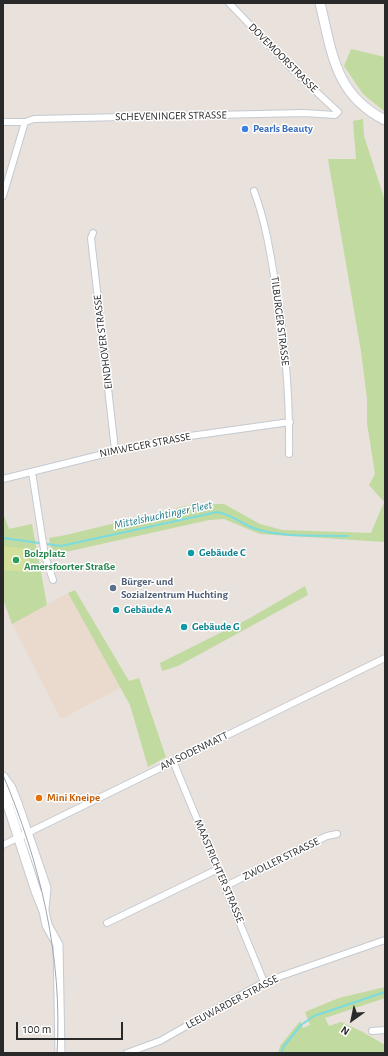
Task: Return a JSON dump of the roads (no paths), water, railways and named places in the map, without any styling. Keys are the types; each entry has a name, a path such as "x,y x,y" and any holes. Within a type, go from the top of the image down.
{"main road":[{"path":"320,3 329,42 341,79 357,102 385,120"},
{"path":"3,777 11,788 24,835 36,891 44,911 47,925 58,948 60,1053"},
{"path":"3,790 24,835"}],"street":[{"name":"DOVEMOORSTRASSE","path":"228,3 294,71 338,112"},
{"name":"SCHEVENINGER STRASSE","path":"3,122 25,122 34,119 50,118 296,113 335,115 338,112"},
{"path":"3,196 25,122"},
{"name":"TILBURGER STRASSE","path":"254,191 263,214 284,340 290,422 289,454"},
{"name":"EINDHOVER STRASSE","path":"93,233 90,238 115,450"},
{"name":"NIMWEGER STRASSE","path":"3,479 115,450 190,436 290,422"},
{"path":"32,472 45,556 53,580"},
{"name":"AM SODENMATT","path":"3,845 385,658"},
{"name":"MAASTRICHTER STRASSE","path":"173,761 226,886 264,982"},
{"name":"ZWOLLER STRASSE","path":"226,886 327,836 337,834"},
{"path":"107,923 218,868"},
{"name":"LEEUWARDER STRASSE","path":"127,1053 160,1041 264,982 385,940"},
{"path":"372,1031 385,1030"}],"waterway":[{"name":"Mittelshuchtinger Fleet","path":"3,538 61,546 217,512 227,515 248,526 264,531 288,535 348,536"},
{"path":"281,1053 284,1046 301,1025 314,1016 385,992"}],"tram line":[{"path":"3,775 28,842 46,911 56,981 58,1017 57,1053"}],"place":[{"name":"Pearls Beauty","path":"245,129"},
{"name":"Gebäude C","path":"191,553"},
{"name":"Bolzplatz Amersfoorter Straße","path":"16,560"},
{"name":"Bürger- und Sozialzentrum Huchting","path":"113,588"},
{"name":"Gebäude A","path":"116,610"},
{"name":"Gebäude G","path":"184,627"},
{"name":"Mini Kneipe","path":"39,798"}]}
